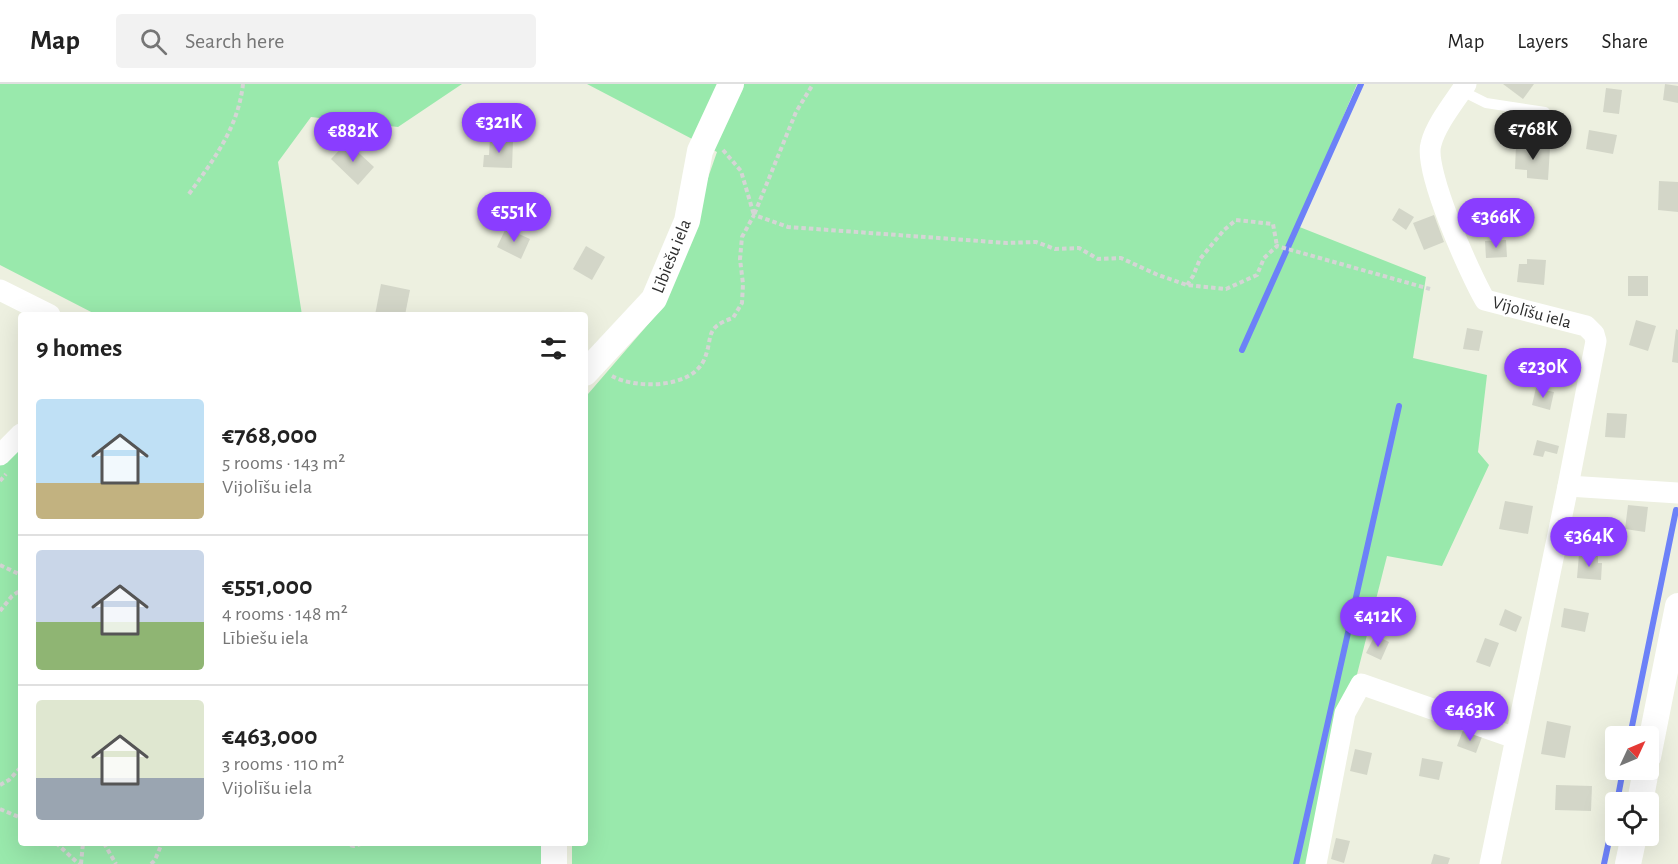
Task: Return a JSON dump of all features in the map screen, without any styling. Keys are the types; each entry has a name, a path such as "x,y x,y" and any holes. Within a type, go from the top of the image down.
{"street":[{"name":"Lībiešu iela","path":"590,368 654,299 687,221 700,151 731,84"},
{"name":"Vijolīšu iela","path":"1464,87 1430,145 1431,164 1462,252 1479,290 1485,300 1586,326 1594,334 1596,341 1490,864"},
{"path":"0,290 44,312"},
{"path":"0,455 18,437"},
{"path":"1568,486 1678,493"},
{"path":"1654,726 1678,606"},
{"path":"1316,864 1345,714 1361,684 1515,738"},
{"path":"554,846 554,864"},
{"path":"1628,864 1632,846"}],"lane":[{"path":"1464,87 1486,103 1545,112"}],"path":[{"path":"189,194 226,142 242,96 243,84"},
{"path":"590,368 625,383 668,384 690,375 704,362 710,336 719,323 733,318 742,303 743,284 740,260 742,237 754,215 796,112 813,84"},
{"path":"708,134 741,171 754,215"},
{"path":"754,215 788,227 1006,243 1036,242 1055,249 1079,248 1098,259 1121,258 1187,285 1226,289 1257,274 1264,258 1279,247 1431,289"},
{"path":"1187,285 1200,259 1224,230 1236,220 1273,224 1279,247"},
{"path":"0,565 18,574"},
{"path":"0,611 18,592"},
{"path":"0,785 9,780 18,770"},
{"path":"0,809 18,817"},
{"path":"59,846 80,864"},
{"path":"80,864 83,846"},
{"path":"106,846 116,864"},
{"path":"151,864 161,846"}],"green space":[{"path":"0,84 462,84 398,127 311,117 278,162 302,312 91,312 0,265"},
{"path":"587,84 1357,84 1297,226 1426,277 1413,358 1487,375 1478,452 1489,465 1442,566 1387,556 1309,864 572,864 572,846 588,846 588,394 663,307 717,152"},
{"path":"18,426 18,846 550,846 550,864 0,864 0,444"}],"building":[{"path":"1503,84 1534,84 1523,99"},
{"path":"1665,84 1678,86 1678,103 1663,100"},
{"path":"1606,88 1622,90 1619,114 1603,112"},
{"path":"1589,130 1617,135 1613,154 1586,149"},
{"path":"490,138 513,140 512,168 483,167 484,155 489,155"},
{"path":"347,142 374,167 358,185 331,159"},
{"path":"1516,145 1550,148 1548,180 1527,178 1527,170 1515,169"},
{"path":"1659,181 1678,182 1678,212 1658,210"},
{"path":"1399,208 1414,217 1406,230 1392,220"},
{"path":"1434,215 1444,242 1424,250 1413,223"},
{"path":"506,228 530,239 521,259 497,247"},
{"path":"1506,240 1507,257 1486,258 1485,241"},
{"path":"586,246 605,257 592,280 573,269"},
{"path":"1527,259 1546,260 1544,285 1517,282 1519,264 1527,264"},
{"path":"1628,276 1648,276 1648,296 1628,296"},
{"path":"381,284 410,290 406,312 376,312"},
{"path":"1636,320 1656,326 1648,351 1629,345"},
{"path":"1467,328 1483,331 1479,351 1463,349"},
{"path":"1676,329 1678,330 1678,363 1672,362"},
{"path":"1540,357 1560,362 1556,376 1536,370"},
{"path":"1536,388 1554,392 1550,410 1532,405"},
{"path":"1607,413 1627,414 1625,438 1605,437"},
{"path":"1537,440 1559,446 1557,454 1545,451 1543,457 1533,455"},
{"path":"1505,501 1533,506 1528,534 1499,529"},
{"path":"1628,505 1648,507 1645,532 1625,529"},
{"path":"1579,554 1598,556 1598,563 1602,563 1601,580 1577,578"},
{"path":"1564,608 1589,613 1585,632 1561,627"},
{"path":"1505,609 1522,617 1516,632 1499,625"},
{"path":"1375,635 1389,642 1381,660 1366,653"},
{"path":"1485,638 1499,643 1490,667 1476,662"},
{"path":"1547,721 1571,726 1565,758 1541,754"},
{"path":"1463,730 1482,737 1476,753 1457,746"},
{"path":"1355,749 1372,753 1367,775 1350,771"},
{"path":"1422,758 1443,762 1439,780 1419,776"},
{"path":"1556,785 1592,786 1591,811 1555,810"},
{"path":"1336,838 1350,841 1344,863 1331,859"},
{"path":"1434,854 1450,858 1448,864 1431,864"}],"waterway":[{"path":"1242,350 1361,84"},
{"path":"1296,864 1399,406"},
{"path":"1632,726 1676,510"},
{"path":"1619,792 1621,780"},
{"path":"1604,864 1608,846"}]}
